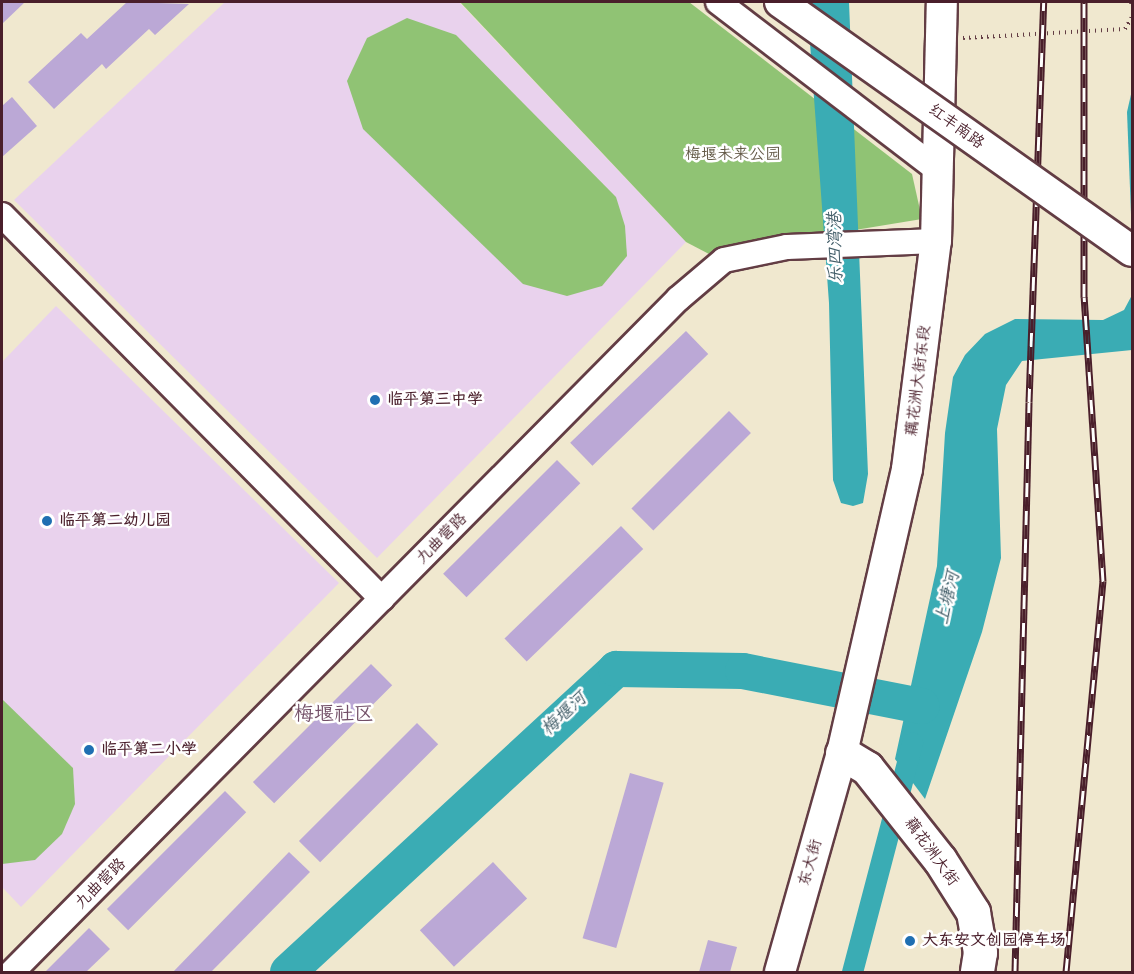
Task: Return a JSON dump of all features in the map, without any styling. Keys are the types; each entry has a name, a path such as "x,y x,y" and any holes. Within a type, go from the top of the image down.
{"main road":[{"name":"藕花洲大街","path":"850,758 925,841 973,912 980,952 977,972"}],"street":[{"path":"718,2 805,72 939,171"},
{"name":"红丰南路","path":"780,2 1132,251"},
{"name":"藕花洲大街东段","path":"850,758 873,619 907,469 936,241 939,171 939,11"},
{"path":"2,214 382,599"},
{"name":"九曲营路","path":"12,972 678,298 724,260 788,247 936,241"},
{"name":"东大街","path":"780,972 850,758"}],"path":[{"path":"1131,2 1132,7"},
{"path":"939,11 971,39 1125,29 1132,17"}],"shaded area":[{"name":"临平第三中学","path":"225,2 459,2 686,242 377,558 14,200"},
{"name":"临平第二小学","path":"56,306 339,583 21,907 2,887 2,362"}],"green space":[{"name":"梅堰未来公园","path":"460,2 689,2 912,174 922,219 709,254 686,242"},
{"path":"407,18 456,35 616,197 625,226 627,256 602,286 567,296 523,284 363,129 347,81 367,38"},
{"path":"2,699 73,768 75,804 62,834 35,860 2,864"}],"water":[{"name":"乐四湾港","path":"807,2 849,2 868,474 863,503 853,506 841,503 833,480 829,303"},
{"path":"1132,90 1132,240 1127,112"},
{"path":"1132,295 1132,350 1022,361 1006,385 997,429 1001,558 982,632 925,799 895,759 937,566 945,433 953,377 965,355 985,334 1015,319 1103,320 1124,310"}],"building":[{"path":"2,2 25,2 2,24"},
{"path":"127,2 189,4 155,35 149,29 106,69 102,64 54,109 28,82 81,33 87,39"},
{"path":"12,97 37,126 2,157 2,106"},
{"path":"686,331 708,354 592,466 570,443"},
{"path":"729,411 751,433 653,531 631,509"},
{"path":"557,460 580,483 466,597 443,574"},
{"path":"621,526 643,549 527,662 504,639"},
{"path":"371,664 392,685 274,803 253,782"},
{"path":"417,723 438,744 320,862 299,841"},
{"path":"630,773 664,783 616,948 583,938"},
{"path":"225,791 246,812 128,930 107,909"},
{"path":"289,852 310,872 211,972 173,972"},
{"path":"493,862 527,899 454,967 420,930"},
{"path":"89,928 110,949 86,972 45,972"},
{"path":"708,940 737,947 730,972 699,972"}],"waterway":[{"name":"梅堰河","path":"288,972 616,669 743,671 922,706"},
{"name":"上塘河","path":"852,972 912,743"}],"railway":[{"path":"1015,972 1029,402 1044,2"},
{"path":"1066,972 1103,581 1084,297 1084,2"}],"place":[{"name":"临平第三中学","path":"375,400"},
{"name":"临平第二幼儿园","path":"47,521"},
{"name":"临平第二小学","path":"89,750"},
{"name":"大东安文创园停车场","path":"910,941"}],"district":[{"name":"梅堰社区","path":"334,715"}]}
